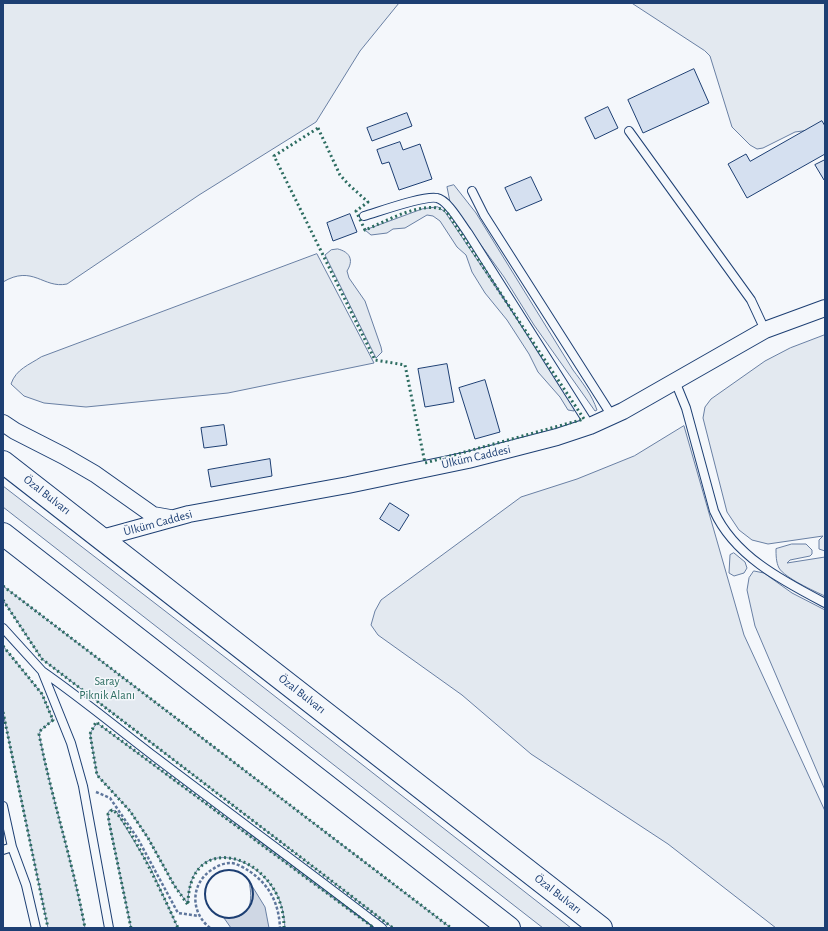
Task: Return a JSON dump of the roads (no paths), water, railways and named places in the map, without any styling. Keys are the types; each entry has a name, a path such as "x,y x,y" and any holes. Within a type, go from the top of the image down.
{"highway":[{"name":"Özal Bulvarı","path":"3,462 601,928"},
{"path":"3,534 509,928"}],"street":[{"name":"Ülküm Caddesi","path":"102,538 170,518 468,460 557,437 590,426 612,416 765,330 825,308"},
{"path":"3,423 95,474 153,515 170,518"}],"lane":[{"path":"629,132 751,300 765,330"},
{"path":"472,192 484,215 612,416"},
{"path":"364,216 424,198 437,198 445,203 468,233 590,426"},
{"path":"676,381 686,408 714,511 719,523 736,543 758,562 796,588 825,603"},
{"path":"3,628 42,671 82,698 154,756 382,928"},
{"path":"42,671 71,743 83,786 109,928"},
{"path":"3,806 12,847 26,885 36,928"},
{"path":"3,850 12,847"}],"park label":[{"name":"Saray Piknik Alanı","path":"107,688"}]}
